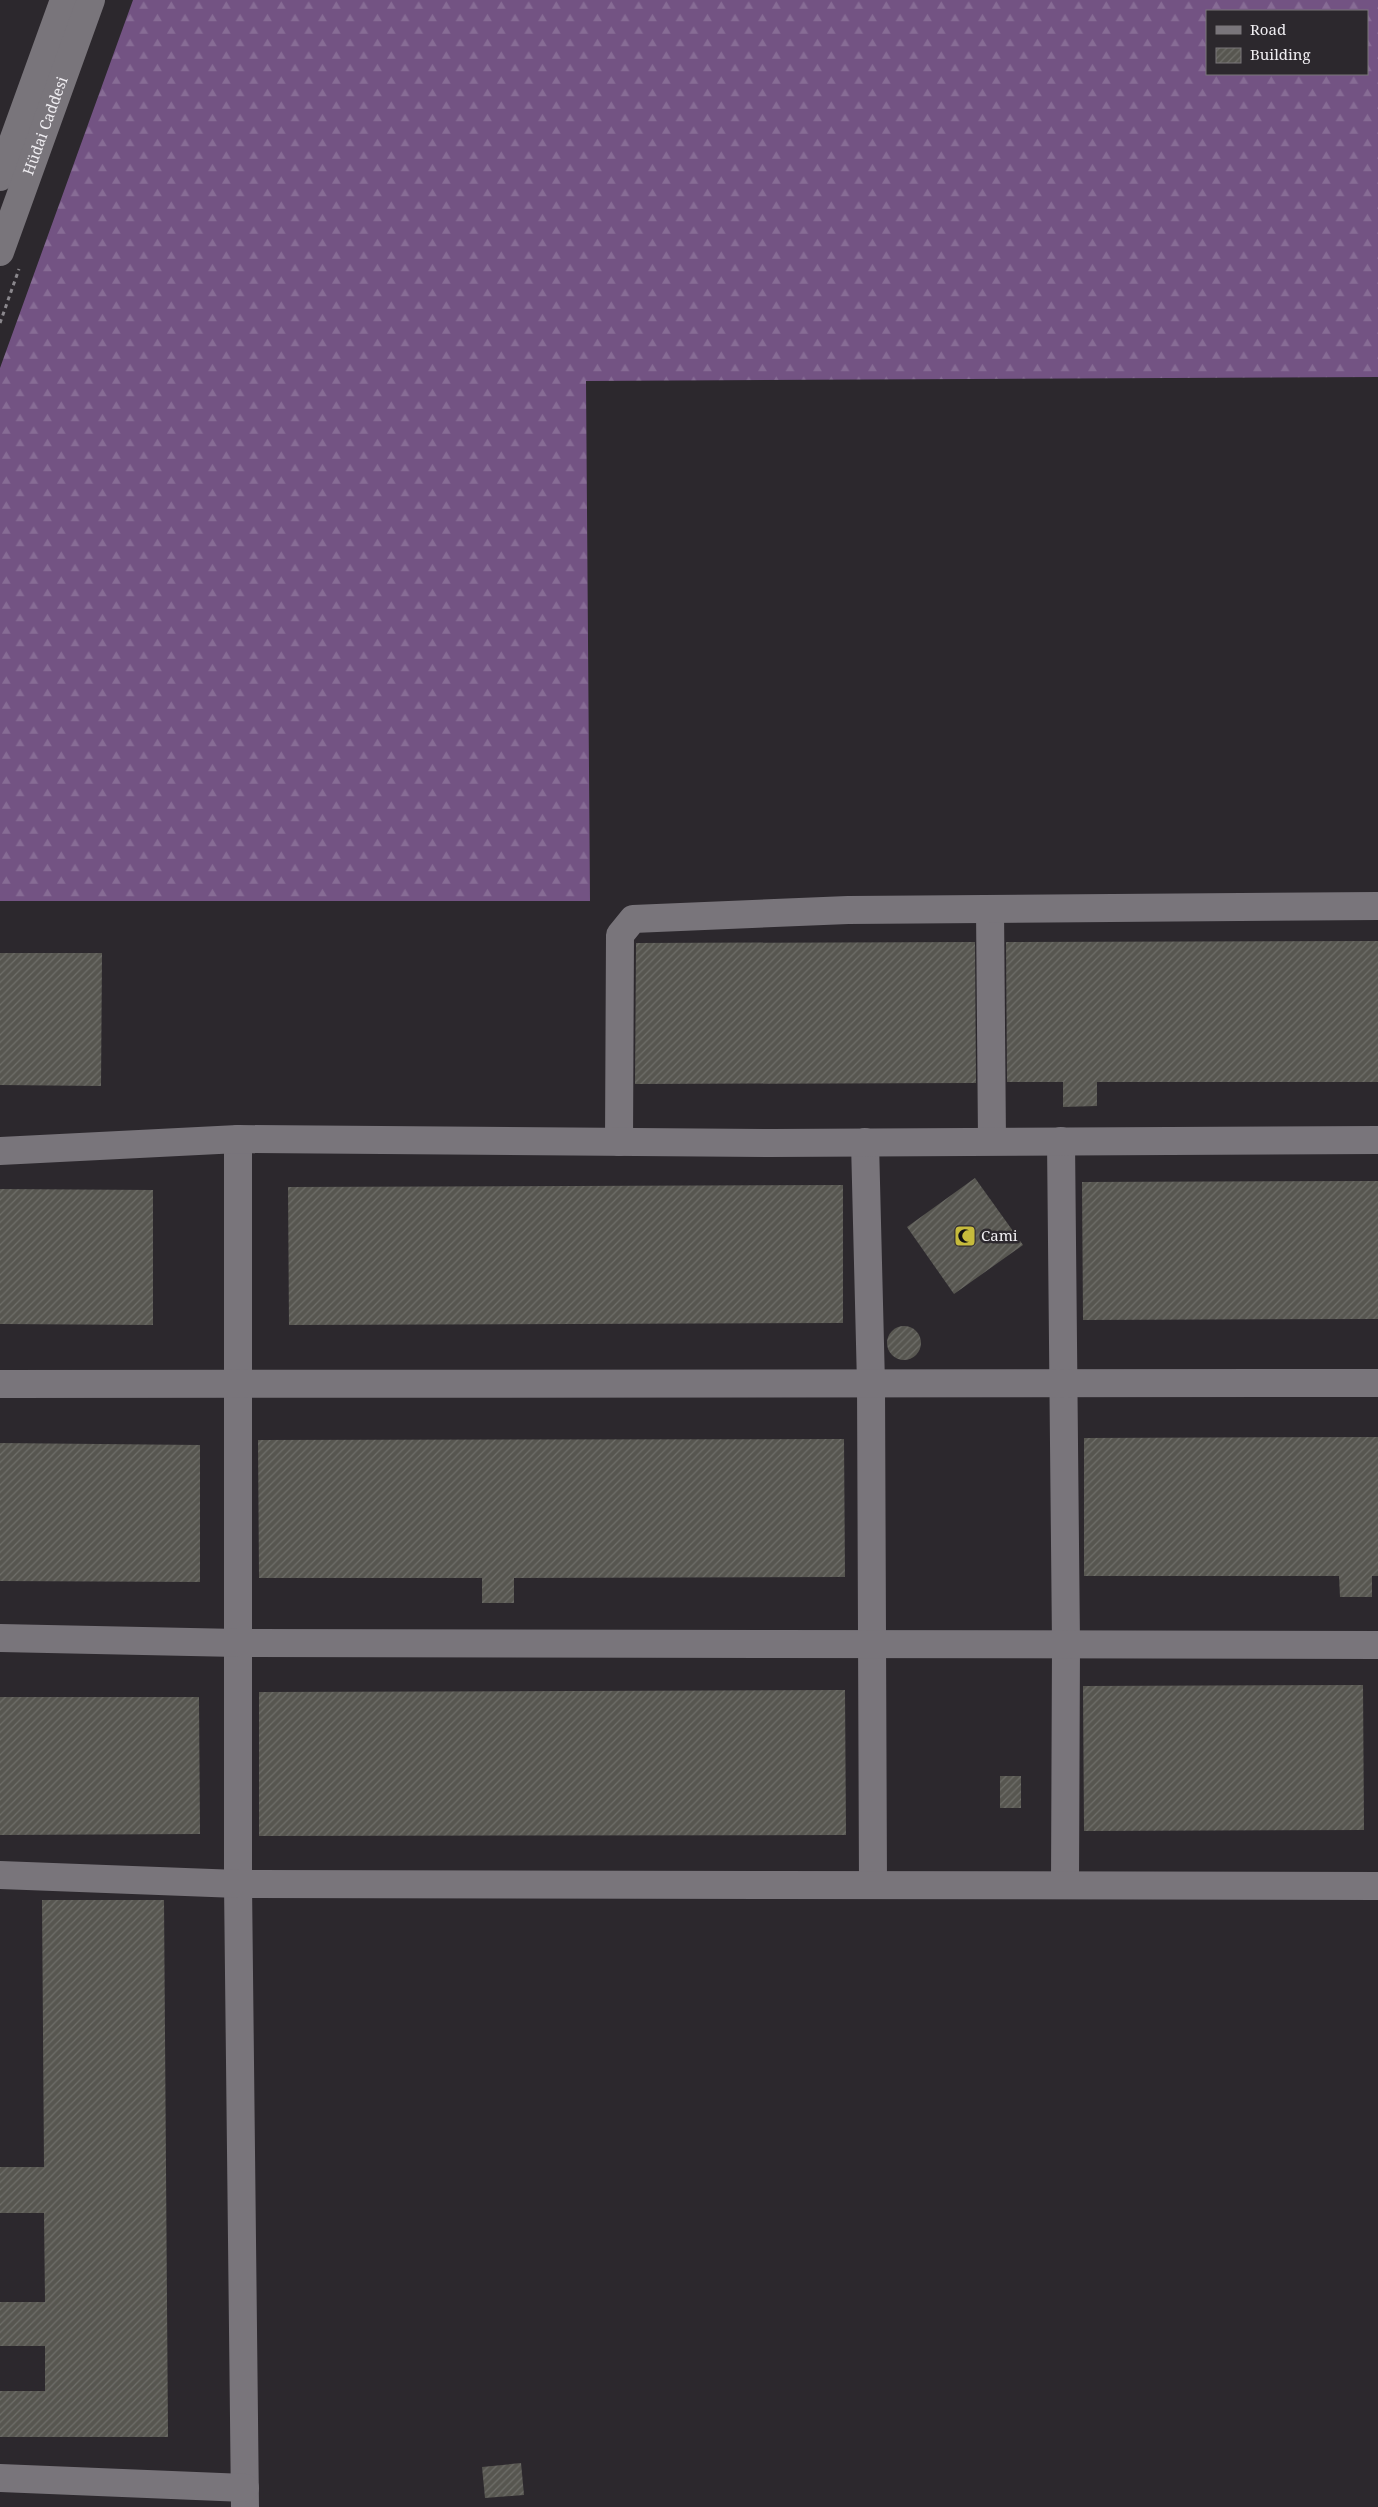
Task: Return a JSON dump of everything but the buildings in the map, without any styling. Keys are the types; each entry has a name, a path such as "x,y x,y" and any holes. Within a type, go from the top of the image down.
{"street":[{"name":"Hüdai Caddesi","path":"0,177 64,0"},
{"name":"Hüdai Caddesi","path":"0,252 90,0"},
{"path":"619,1142 620,935 633,919 848,910 1378,906"},
{"path":"990,909 992,1141"},
{"path":"0,2478 245,2497 238,1884 238,1139"},
{"path":"0,1151 238,1139 619,1142 1378,1140"},
{"path":"1060,1141 1066,1644 1065,1886"},
{"path":"864,1142 871,1384 872,1885"},
{"path":"0,1384 1378,1383"},
{"path":"0,1638 238,1644 1378,1645"},
{"path":"0,1875 238,1884 1378,1886"}],"green space":[{"path":"133,0 1378,0 1378,377 586,381 590,901 0,901 0,368"}],"place":[{"name":"Cami","path":"965,1236"}]}
